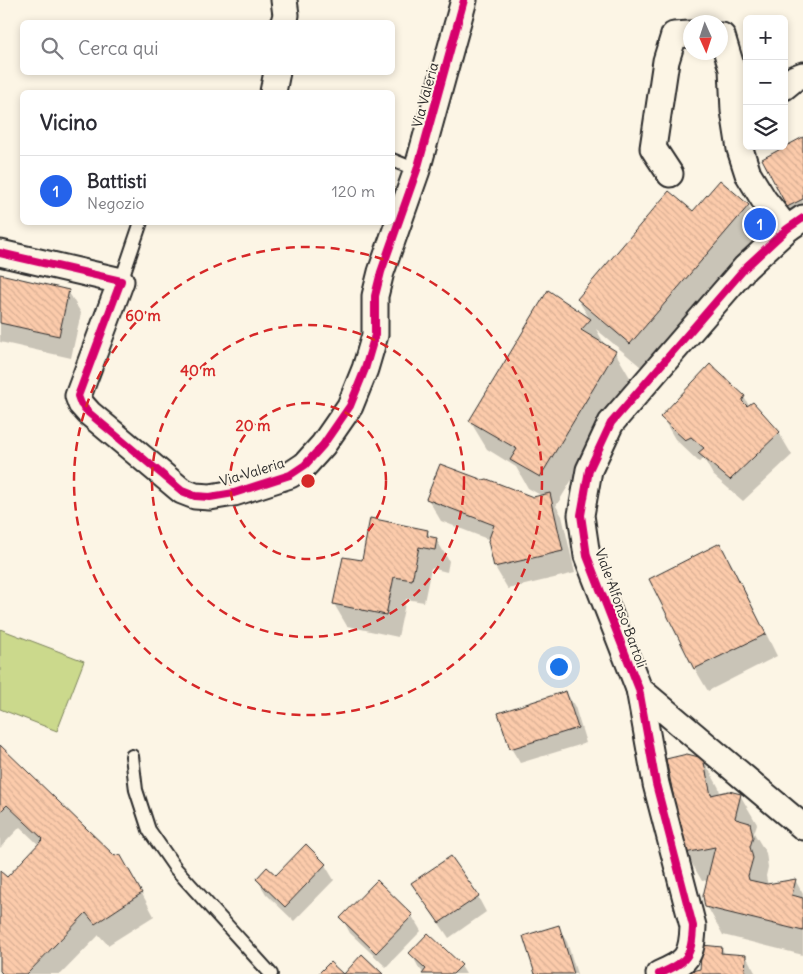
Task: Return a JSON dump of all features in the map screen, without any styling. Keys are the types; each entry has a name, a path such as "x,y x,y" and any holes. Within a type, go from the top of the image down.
{"street":[{"path":"284,0 286,14 284,20"},
{"name":"Via Valeria","path":"121,281 78,396 81,404 182,491 195,496 210,497 234,493 290,475 305,465 323,445 350,406 365,369 374,335 376,296 381,272 417,170 464,0"},
{"path":"670,174 653,148 666,62 674,35 683,34"},
{"path":"728,56 732,69 734,111 742,125 740,149 748,174 764,200 795,224"},
{"path":"273,90 276,75"},
{"path":"788,84 803,75"},
{"name":"Viale Alfonso Bartoli","path":"659,974 687,958 693,943 693,926 656,784 639,689 587,556 581,515 589,470 611,423 745,268 795,224"},
{"path":"0,253 121,281"},
{"name":"Viale Alfonso Bartoli","path":"639,689 803,827"}],"lane":[{"path":"395,161 417,170"},
{"path":"121,281 141,225"},
{"path":"132,756 136,790 149,830 176,869 271,974"}],"green space":[{"path":"0,629 84,661 57,731 0,709"}],"building":[{"path":"803,137 803,199 787,207 762,159 779,150 788,150 788,145"},
{"path":"720,180 749,205 630,344 577,299 669,191 693,211"},
{"path":"0,274 69,290 59,336 0,323"},
{"path":"548,290 591,319 581,330 616,351 540,477 510,460 517,449 469,421"},
{"path":"710,364 745,396 742,401 747,406 753,402 780,432 730,480 698,453 704,448 691,437 685,440 660,417"},
{"path":"440,464 483,480 487,479 533,497 550,493 563,551 494,567 488,541 494,525 426,499"},
{"path":"370,518 428,530 427,536 437,538 435,550 419,547 412,580 394,577 386,615 333,604 343,557 362,560"},
{"path":"720,543 766,634 694,669 649,579"},
{"path":"566,691 578,728 510,749 498,713"},
{"path":"0,745 115,856 120,854 142,893 95,924 86,913 27,974 3,974 0,971 0,871 7,877 43,839 7,805 0,812"},
{"path":"687,754 703,758 711,795 729,791 741,794 735,818 750,823 753,837 750,847 753,858 748,876 749,880 767,884 796,879 792,895 803,898 803,931 705,907 703,896 715,847 685,853 666,759"},
{"path":"306,844 326,864 285,907 256,879 267,867 276,875"},
{"path":"451,856 479,896 439,923 411,883"},
{"path":"377,880 413,915 376,953 340,918"},
{"path":"559,925 574,974 535,974 523,936"},
{"path":"428,933 462,965 453,974 422,974 426,969 409,953"},
{"path":"702,945 722,947 721,953 746,955 745,974 679,974 700,969"},
{"path":"362,954 383,974 344,974"},
{"path":"330,962 343,974 318,974"}],"cycle path":[{"path":"0,253 121,281 78,396 81,404 89,413 182,491 195,496 210,497 234,493 290,475 305,465 323,445 350,406 365,369 375,335 375,296 381,272 417,170 464,0"},
{"path":"659,974 676,966 686,957 691,945 693,926 656,784 639,689 587,556 581,515 589,470 611,423 745,268 787,229 803,218"}],"place":[{"name":"Battisti","path":"760,224"}]}
